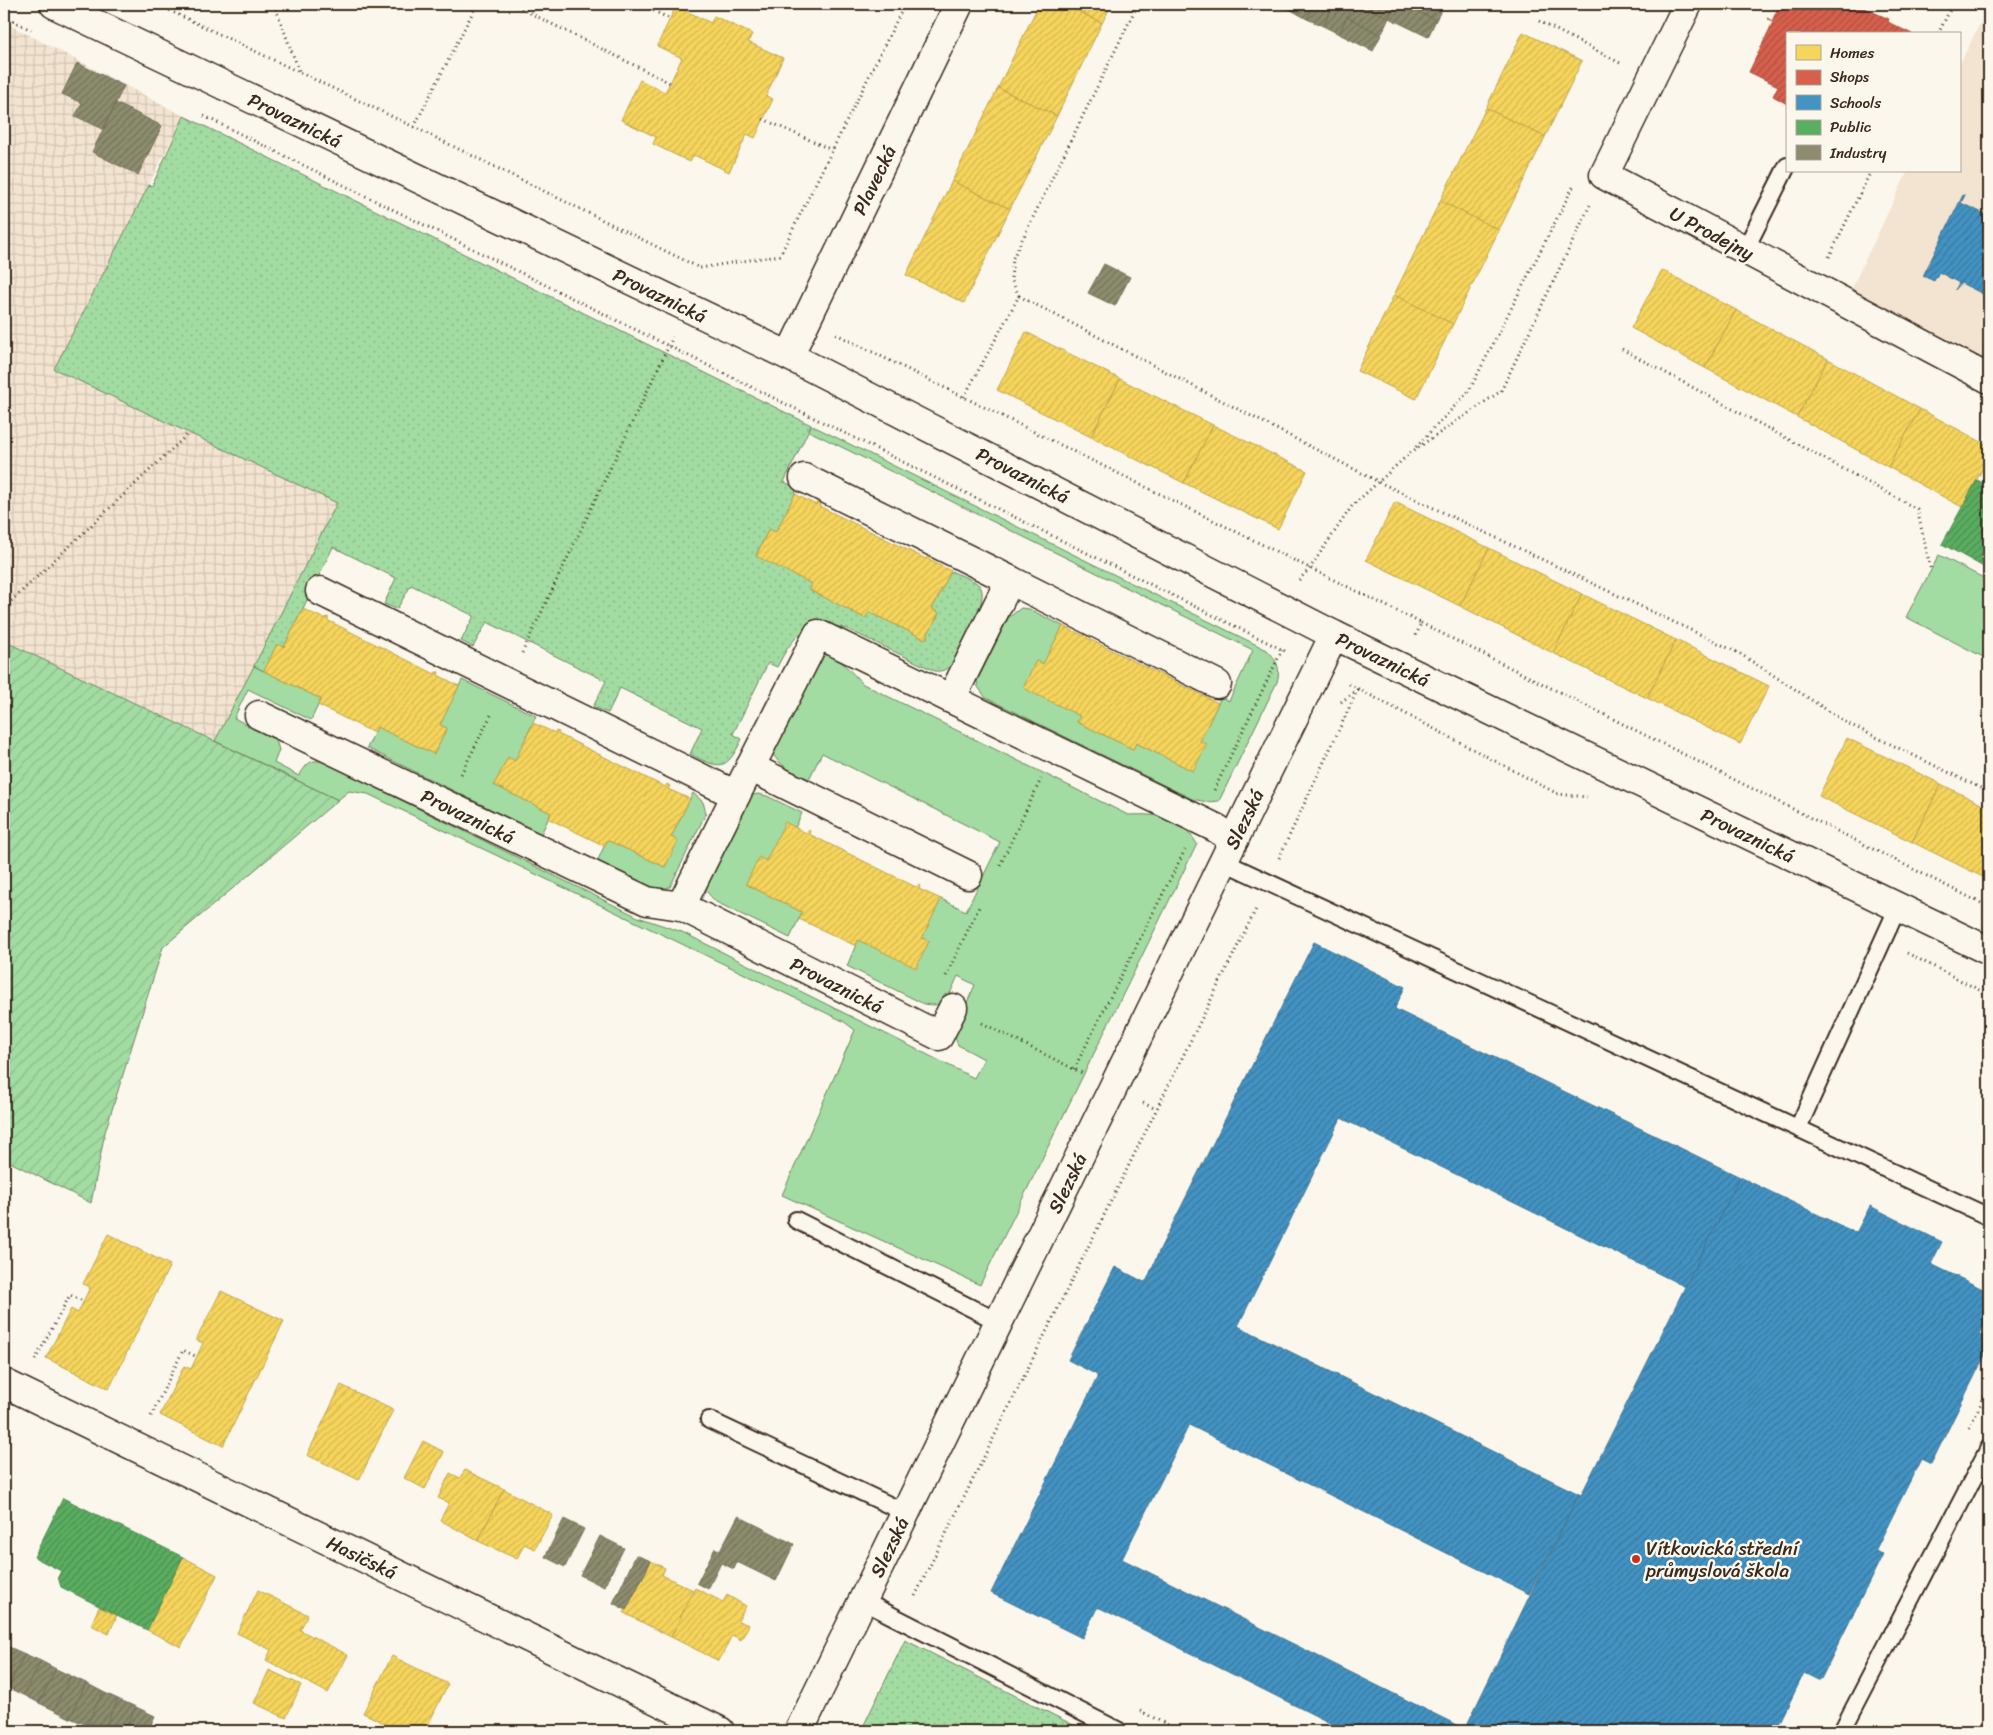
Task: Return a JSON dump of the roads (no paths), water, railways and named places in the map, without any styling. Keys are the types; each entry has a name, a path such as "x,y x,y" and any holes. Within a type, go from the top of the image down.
{"street":[{"name":"Provaznická","path":"54,4 790,356 1334,636 1989,951"},
{"name":"U Prodejny","path":"1688,4 1604,175 1989,379"},
{"name":"Plavecká","path":"790,356 950,7"},
{"path":"804,478 1217,684"},
{"path":"950,699 1010,580"},
{"path":"320,591 736,795"},
{"path":"680,906 818,634 1200,821 1229,851"},
{"name":"Slezská","path":"799,1731 1334,636"},
{"name":"Provaznická","path":"259,715 647,901 680,906 939,1036 953,1008"},
{"path":"750,768 968,875"},
{"name":"Hasičská","path":"4,1383 720,1731"}],"lane":[{"path":"1745,250 1786,168"},
{"path":"1229,851 1268,881 1989,1217"},
{"path":"1798,1128 1898,907"},
{"path":"796,1220 999,1322"},
{"path":"709,1420 906,1513"},
{"path":"1842,1731 1989,1448"},
{"path":"863,1601 1119,1731"}],"place":[{"name":"Vítkovická střední průmyslová škola","path":"1636,1559"}]}
